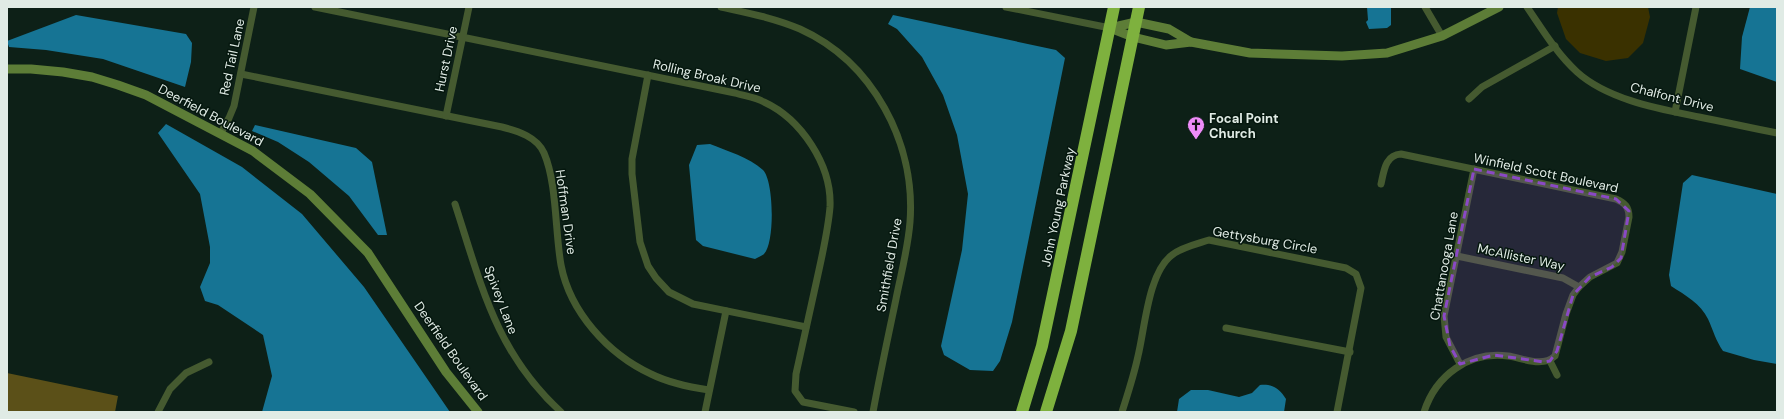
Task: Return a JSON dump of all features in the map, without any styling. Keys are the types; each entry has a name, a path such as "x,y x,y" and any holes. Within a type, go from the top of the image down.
{"highway":[{"name":"John Young Parkway","path":"1022,412 1042,346 1114,7"},
{"path":"1046,412 1071,331 1139,7"}],"street":[{"name":"Red Tail Lane","path":"221,133 230,118 234,106 254,7"},
{"name":"Rolling Broak Drive","path":"315,7 735,93 763,101 782,112 797,125 813,147 822,165 828,188 830,207 823,250 796,374 794,391 803,402 854,412"},
{"name":"Hurst Drive","path":"446,116 469,7"},
{"name":"Smithfield Drive","path":"721,7 771,17 801,30 828,46 858,70 876,94 894,124 905,155 910,191 910,222 905,254 873,412"},
{"path":"1006,7 1110,28 1132,37 1166,45 1191,42 1250,53 1342,56 1387,53 1442,36 1499,7"},
{"path":"1425,7 1442,36"},
{"name":"Chalfont Drive","path":"1527,7 1555,46 1578,72 1602,88 1628,100 1675,112 1777,133"},
{"path":"1675,112 1696,7"},
{"path":"1110,28 1136,22 1169,29 1191,42"},
{"path":"1469,99 1482,87 1555,46"},
{"name":"Deerfield Boulevard","path":"7,69 31,68 62,72 92,77 118,85 146,95 253,151 310,194 368,253 446,372 478,412"},
{"name":"Hoffman Drive","path":"241,74 513,130 533,139 544,152 551,178 561,266 575,302 586,320 598,335 616,353 637,367 651,374 679,384 709,390"},
{"path":"648,75 632,159 632,174 640,242 648,266 656,278 669,292 693,304 806,327"},
{"name":"Winfield Scott Boulevard","path":"1381,184 1386,163 1394,154 1400,154 1616,199 1626,206 1629,217 1620,258 1612,267 1590,277 1579,286 1569,304 1557,351 1550,361"},
{"name":"Chattanooga Lane","path":"1460,364 1450,346 1444,327 1444,316 1474,170"},
{"name":"Spivey Lane","path":"455,204 494,322 521,369 561,412"},
{"name":"Gettysburg Circle","path":"1122,412 1138,356 1154,284 1162,268 1172,255 1189,246 1209,240 1346,268 1356,274 1361,288 1350,352 1336,412"},
{"name":"McAllister Way","path":"1457,256 1562,278 1579,286"},
{"path":"705,412 726,311"},
{"path":"1226,328 1350,352"},
{"path":"1424,412 1427,402 1437,386 1460,364 1477,358 1494,355 1544,362 1550,361 1557,375"},
{"path":"158,412 170,389 186,373 209,362"}],"highlighted area":[{"path":"1474,169 1616,199 1629,211 1621,258 1612,267 1590,277 1573,295 1557,351 1550,361 1544,362 1494,355 1460,364 1450,346 1444,316"}],"shaded area":[{"path":"1558,7 1648,7 1650,17 1643,43 1628,58 1606,61 1580,53 1566,39 1557,13"},
{"path":"7,373 118,396 115,412 7,412"}],"water":[{"path":"1367,7 1391,7 1391,25 1387,28 1369,29 1366,22 1368,20"},
{"path":"1750,7 1777,7 1777,82 1740,69 1742,37"},
{"path":"76,15 186,34 192,43 191,62 185,87 103,59 46,50 9,47 7,41"},
{"path":"893,15 1056,50 1065,58 1012,322 1000,361 993,371 970,370 944,355 941,346 962,250 968,194 957,135 943,95 922,57 897,29 888,24"},
{"path":"166,124 242,167 302,214 364,287 450,412 262,412 272,376 263,335 218,305 205,301 200,287 210,263 210,247 200,194 158,133"},
{"path":"255,125 356,148 372,162 387,235 378,235 349,196 309,162 278,142 252,131"},
{"path":"710,144 751,161 763,170 767,176 772,212 770,238 768,248 764,254 755,259 703,246 696,240 689,165 697,145"},
{"path":"1692,175 1777,194 1777,364 1754,360 1723,351 1716,339 1708,319 1701,309 1692,300 1671,286 1669,275 1683,183"},
{"path":"1260,385 1272,386 1281,392 1286,399 1284,412 1177,412 1179,399 1191,390 1208,390 1239,397 1252,393"}],"place":[{"name":"Focal Point Church","path":"1196,140"}]}
